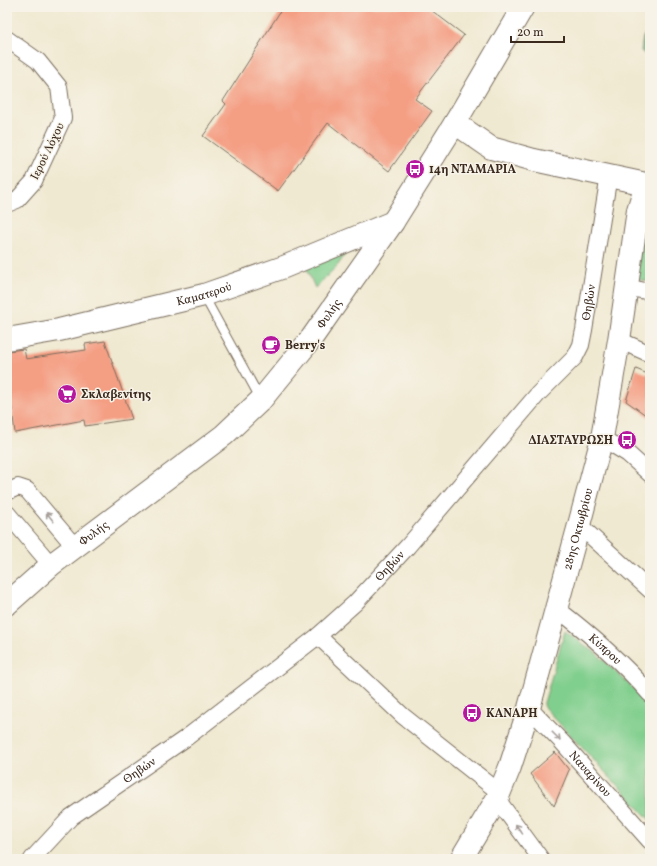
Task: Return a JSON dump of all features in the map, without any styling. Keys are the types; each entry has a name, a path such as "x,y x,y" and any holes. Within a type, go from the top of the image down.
{"street":[{"name":"Φυλής","path":"7,604 51,565 224,435 261,400 311,339 393,222 455,123 523,7"},
{"name":"Ιερού Λόχου","path":"7,39 38,61 60,87 63,118 34,181 17,200 7,204"},
{"path":"455,123 491,148 534,160 609,175 648,180"},
{"name":"Θηβών","path":"32,859 71,817 186,738 318,636 355,603 408,546 538,394 575,357 581,346 584,330 609,175"},
{"name":"28ης Οκτωβρίου","path":"461,859 498,795 510,767 579,525 602,438 619,340 638,210 648,180"},
{"name":"Καματερού","path":"7,339 59,330 204,295 284,267 393,222"},
{"path":"626,287 650,292"},
{"path":"619,340 650,354"},
{"path":"602,438 628,454 650,474"},
{"path":"7,492 18,487 28,490 75,547"},
{"path":"7,513 51,565"},
{"path":"579,525 650,590"},
{"name":"Κύπρου","path":"556,608 582,628 625,667 650,694"},
{"path":"318,636 403,716 498,795 541,859"},
{"name":"Ναυαρίνου","path":"528,708 562,742 650,841"}],"lane":[{"path":"204,295 261,400"}],"green space":[{"path":"650,28 650,59 641,51 643,37"},
{"path":"650,219 650,282 637,279 641,235"},
{"path":"346,253 338,265 315,288 305,265"},
{"path":"565,631 596,653 650,704 650,820 543,706"}],"building":[{"path":"283,7 427,7 464,35 415,99 432,111 389,171 328,123 278,191 203,136 226,104 223,101"},
{"name":"Σκλαβενίτης","path":"105,341 132,419 85,426 84,420 15,433 7,370 7,351 24,349 26,359 86,350 85,344"},
{"path":"636,369 650,375 650,418 626,401"},
{"path":"555,752 569,770 554,806 530,774"}],"place":[{"name":"14η ΝΤΑΜΑΡΙΑ","path":"415,169"},
{"name":"Berry's","path":"271,345"},
{"name":"Σκλαβενίτης","path":"67,394"},
{"name":"ΔΙΑΣΤΑΥΡΩΣΗ","path":"627,440"},
{"name":"ΚΑΝΑΡΗ","path":"472,713"}]}
